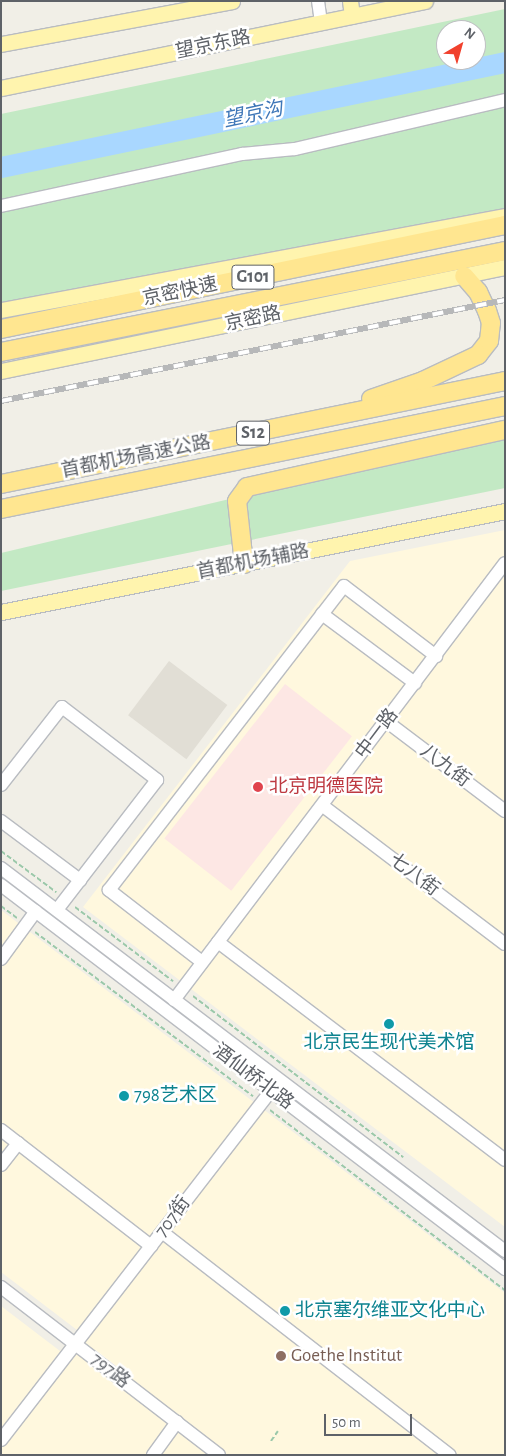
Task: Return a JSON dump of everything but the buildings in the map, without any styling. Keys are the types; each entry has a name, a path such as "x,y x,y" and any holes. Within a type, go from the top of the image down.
{"highway":[{"name":"京密快速","path":"1,329 505,226"},
{"name":"京密快速","path":"1,352 505,251"},
{"path":"302,423 423,381 478,355 489,341 491,324 478,292 464,276"},
{"name":"首都机场高速公路","path":"1,484 505,381"},
{"name":"首都机场高速公路","path":"1,509 505,406"},
{"path":"244,564 237,501 247,487 505,430"}],"main road":[{"name":"望京东路","path":"1,44 232,1"},
{"name":"望京东路","path":"1,88 321,23 351,9 425,1"},
{"name":"G101","path":"1,310 505,216"},
{"name":"京密路","path":"1,371 505,267"},
{"name":"首都机场辅路","path":"1,612 505,511"}],"street":[{"path":"318,1 321,23"},
{"path":"1,206 242,154 295,149 505,100"},
{"name":"中一路","path":"174,1000 436,656 500,579 505,563"},
{"path":"202,962 109,890 344,586 436,656"},
{"path":"322,614 415,684"},
{"path":"1,785 62,707 156,780 57,910"},
{"name":"八九街","path":"386,721 505,811"},
{"name":"七八街","path":"323,806 505,944"},
{"path":"1,821 80,880"},
{"name":"酒仙桥北路","path":"1,868 505,1251"},
{"name":"酒仙桥北路","path":"1,885 505,1269"},
{"path":"1,959 36,911"},
{"path":"218,942 505,1160"},
{"name":"707街","path":"1,1440 270,1090"},
{"path":"1,1130 151,1246"},
{"path":"1,1165 18,1143"},
{"path":"162,1232 450,1455"},
{"name":"797路","path":"1,1287 219,1455"},
{"path":"153,1455 177,1422"}],"path":[{"path":"1,851 410,1162"},
{"path":"271,1441 278,1431"}],"shaded area":[{"path":"505,530 505,1227 83,907 350,561"},
{"path":"169,661 227,705 186,759 128,715"},
{"name":"北京明德医院","path":"285,684 352,736 231,891 164,838"},
{"name":"798艺术区","path":"1,910 505,1293 505,1455 1,1455 1,1306 60,1351 77,1330 1,1272"}],"green space":[{"path":"505,9 505,217 1,319 1,114 436,23 436,70 486,70 486,20 452,20"},
{"path":"505,434 505,488 1,591 1,553"}],"waterway":[{"name":"望京沟","path":"1,167 505,62"}],"railway":[{"path":"1,401 505,300"}],"place":[{"name":"北京明德医院","path":"258,787"},
{"name":"北京民生现代美术馆","path":"389,1024"},
{"name":"798艺术区","path":"124,1096"},
{"name":"北京塞尔维亚文化中心","path":"285,1311"},
{"name":"Goethe Institut","path":"281,1356"}]}
